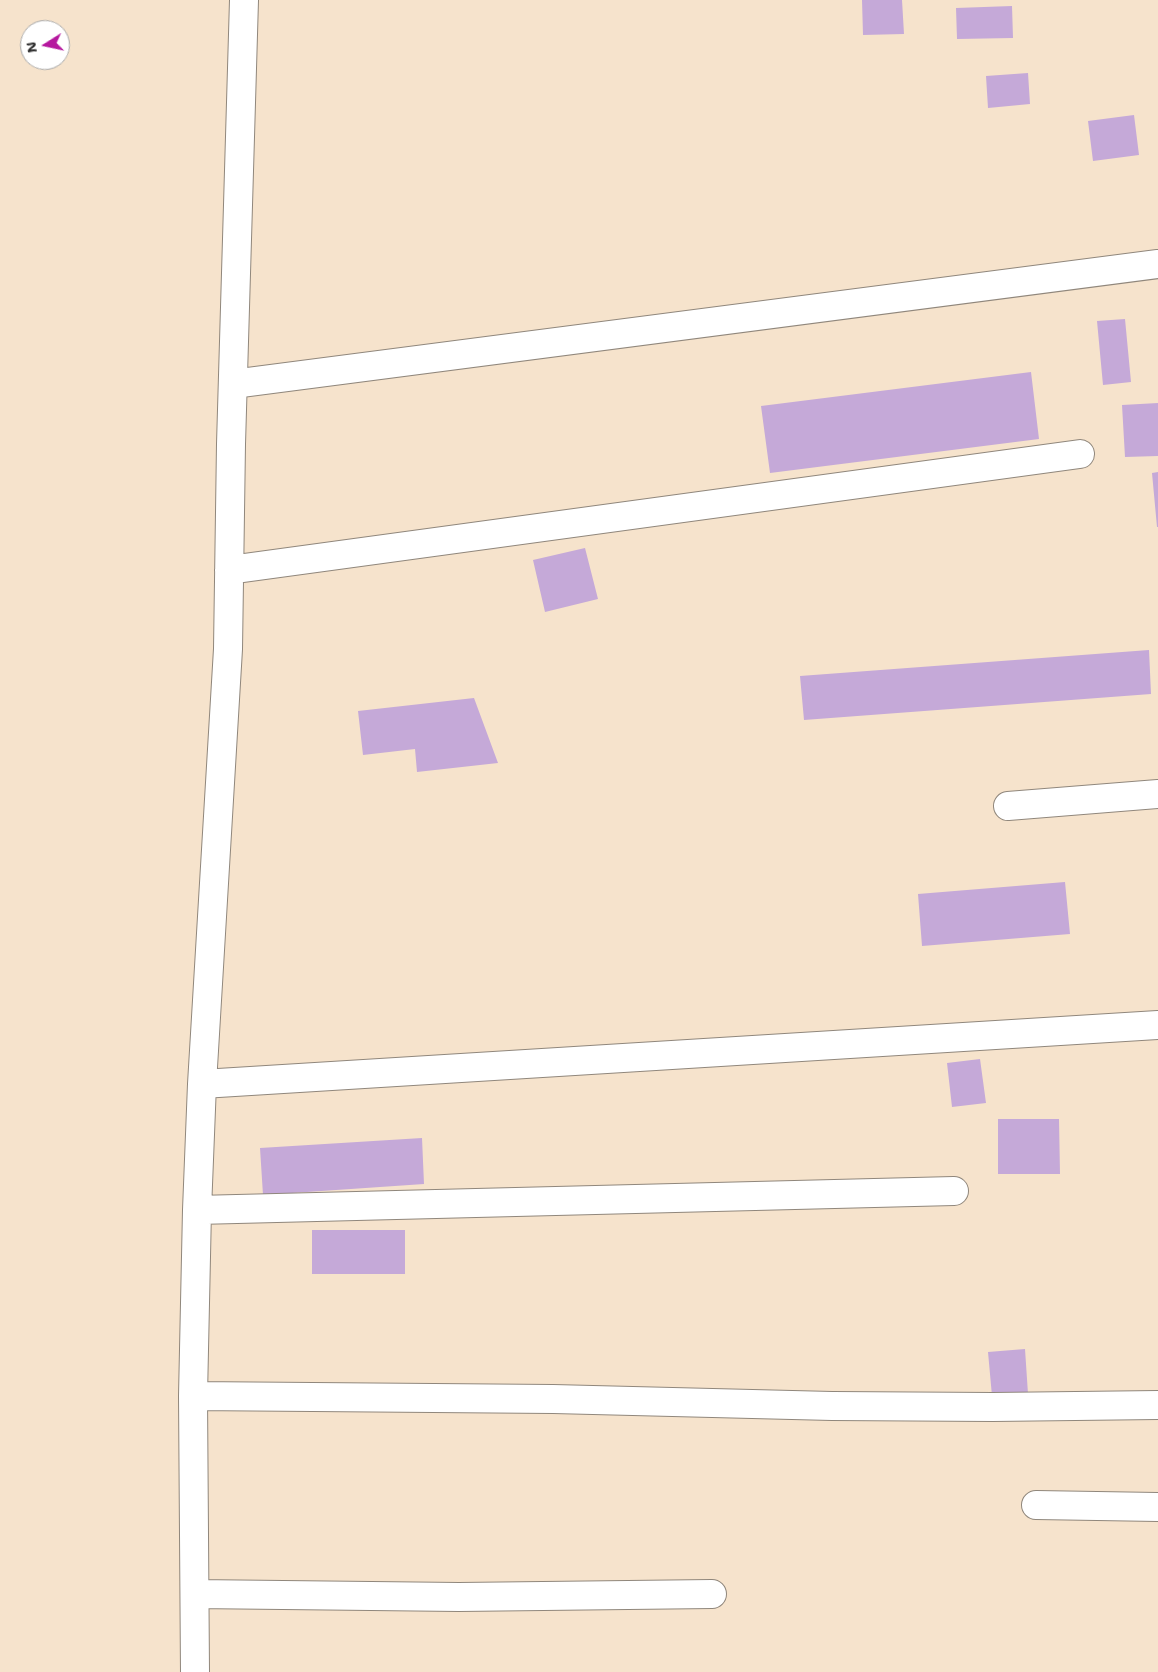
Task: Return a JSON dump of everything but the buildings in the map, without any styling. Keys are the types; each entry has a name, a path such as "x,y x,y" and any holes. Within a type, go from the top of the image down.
{"street":[{"path":"195,1672 193,1396 197,1210 202,1084 227,659 244,0"},
{"path":"233,384 1158,264"},
{"path":"229,570 1080,454"},
{"path":"1008,806 1158,794"},
{"path":"202,1084 1158,1025"},
{"path":"197,1210 954,1191"},
{"path":"193,1396 553,1399 842,1406 1158,1405"},
{"path":"1036,1505 1158,1507"},
{"path":"195,1594 459,1597 712,1594"}]}
